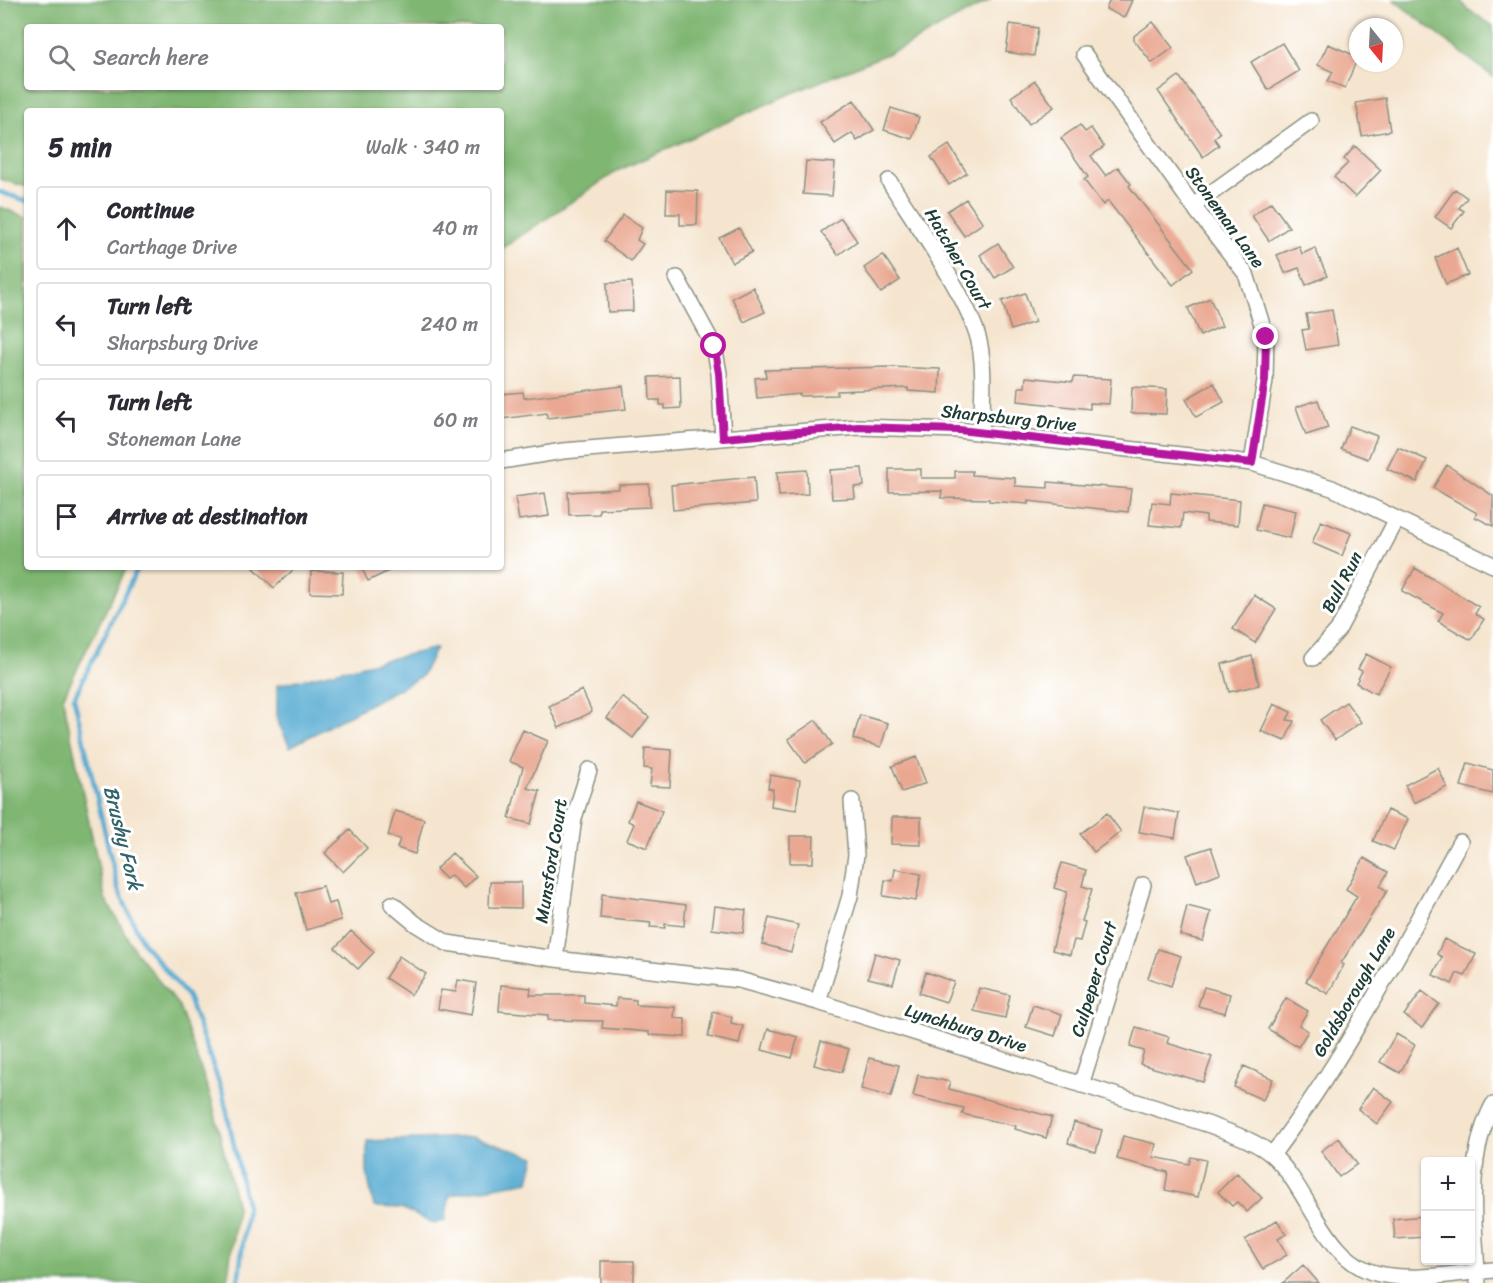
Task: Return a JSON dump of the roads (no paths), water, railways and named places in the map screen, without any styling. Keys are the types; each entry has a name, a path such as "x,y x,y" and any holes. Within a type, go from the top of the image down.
{"street":[{"name":"Stoneman Lane","path":"1084,54 1193,206 1246,273 1259,307 1266,337 1265,380 1252,463"},
{"path":"1193,206 1311,121"},
{"name":"Hatcher Court","path":"889,181 969,314 980,344 981,433"},
{"path":"677,278 714,346 719,373 723,438"},
{"name":"Sharpsburg Drive","path":"504,461 563,451 858,427 981,433 1252,463 1332,488 1493,565"},
{"name":"Bull Run","path":"1313,658 1338,630 1397,519"},
{"name":"Munsford Court","path":"555,959 574,818 589,770"},
{"path":"818,1002 849,896 856,855 852,801"},
{"name":"Goldsborough Lane","path":"1272,1155 1315,1099 1353,1036 1460,842"},
{"name":"Culpeper Court","path":"1081,1085 1143,885"},
{"name":"Lynchburg Drive","path":"392,904 416,924 447,943 555,959 739,980 818,1002 1210,1125 1263,1148 1272,1155 1287,1171 1328,1234 1357,1265 1377,1274 1406,1278 1478,1277 1493,1270"},
{"path":"1478,1277 1476,1158 1485,1121 1493,1105"}],"water":[{"path":"436,648 422,676 290,747 277,720 277,685"},
{"path":"473,1137 535,1157 529,1181 450,1195 445,1220 434,1224 401,1208 374,1207 367,1174 367,1141"}],"waterway":[{"name":"Brushy Fork","path":"0,192 24,200"},
{"name":"Brushy Fork","path":"137,570 74,698 118,889 143,943 188,997 223,1094 247,1207 238,1283"}]}
